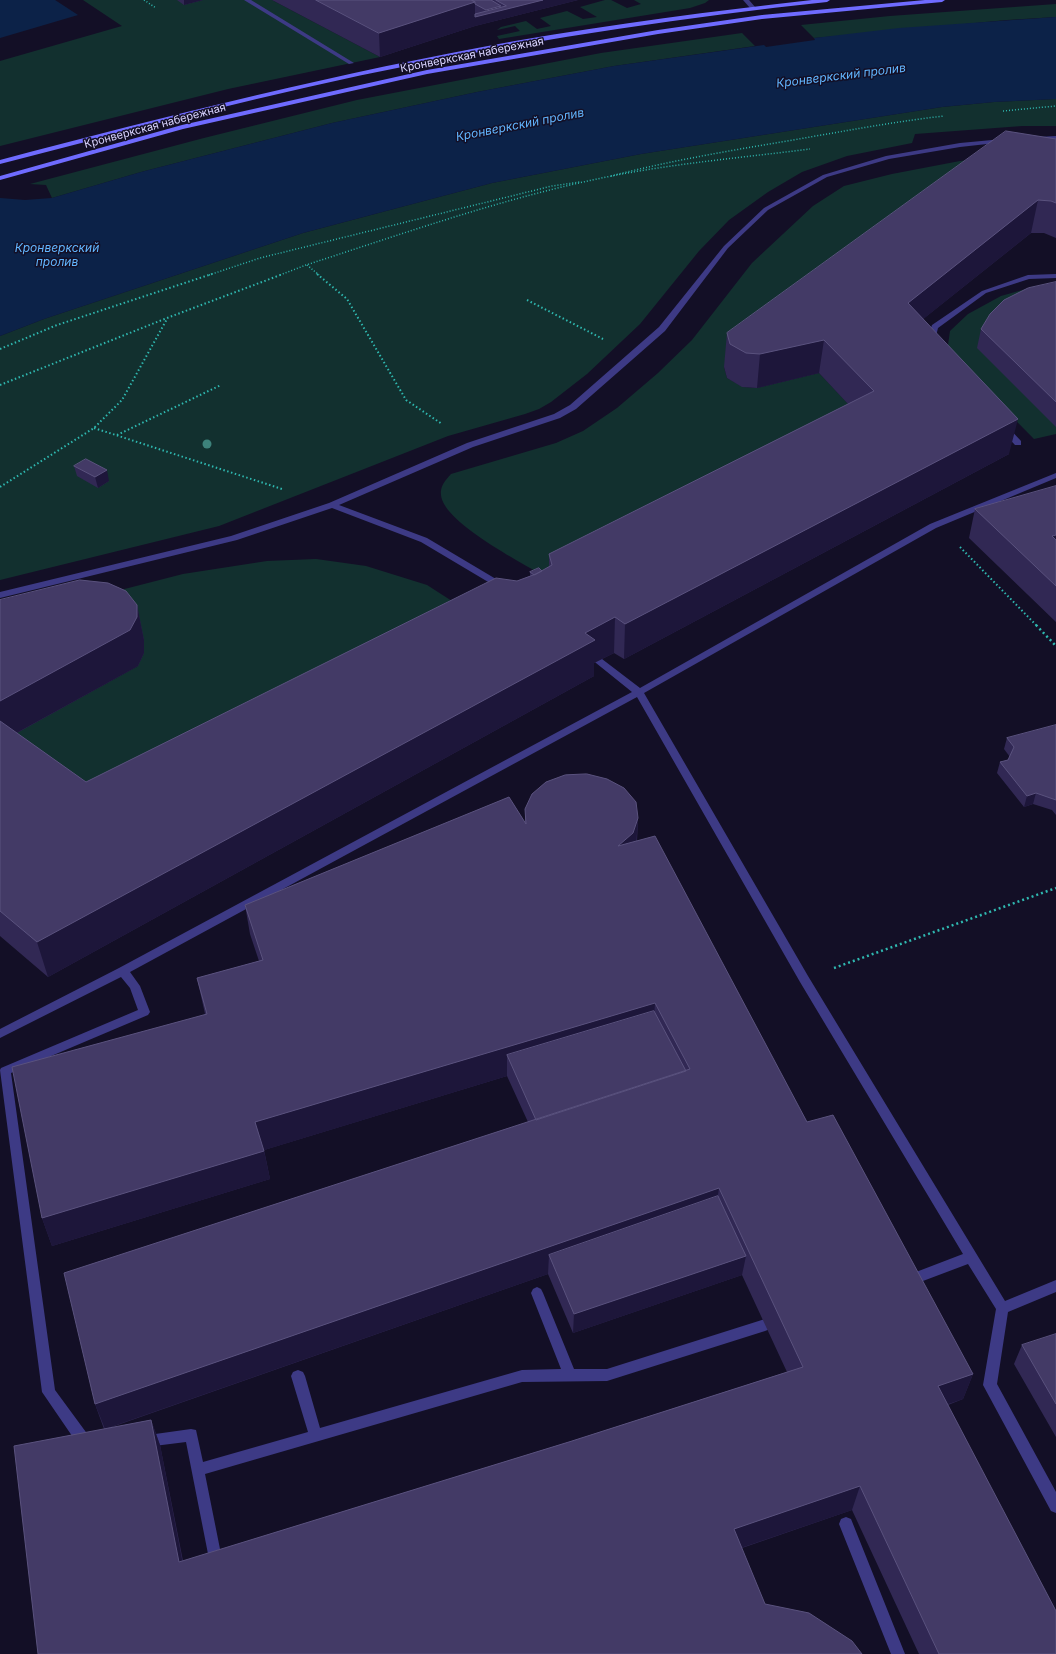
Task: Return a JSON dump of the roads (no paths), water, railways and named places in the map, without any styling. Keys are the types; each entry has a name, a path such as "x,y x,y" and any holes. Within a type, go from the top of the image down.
{"main road":[{"name":"Кронверкская набережная","path":"0,161 172,116 418,61 647,21 752,7 827,0"},
{"name":"Кронверкская набережная","path":"0,178 182,127 426,72 658,32 762,17 942,0"}],"lane":[{"path":"247,0 351,63"},
{"path":"746,0 752,7"},
{"path":"1028,139 1056,138"},
{"path":"0,595 234,538 332,505 470,444 557,416 573,407 662,329 726,247 766,209 825,176 888,157 960,145 1014,140"},
{"path":"935,352 931,340 935,327 984,292 1028,277 1056,276"},
{"path":"996,420 1018,443"},
{"path":"0,1034 123,971 639,692 933,526 1056,476"},
{"path":"332,505 424,540 510,592"},
{"path":"599,661 639,692 804,979 1002,1308 990,1385 1056,1506"},
{"path":"96,1447 88,1448 49,1392 6,1071 144,1012 135,986 123,971"},
{"path":"901,1283 971,1258"},
{"path":"1002,1308 1056,1286"},
{"path":"537,1293 570,1375"},
{"path":"198,1470 522,1376 607,1375 765,1325"},
{"path":"298,1376 316,1436"},
{"path":"136,1442 191,1435 215,1559"},
{"path":"846,1524 898,1654"}],"water":[{"path":"0,0 55,0 78,15 0,38"},
{"name":"Кронверкский пролив","path":"1056,17 1056,99 994,102 942,107 641,154 492,183 303,233 44,319 0,336 0,198 25,200 52,198 141,172 332,123 477,92 614,66 764,45 766,47 815,40 814,38 899,28"}]}
